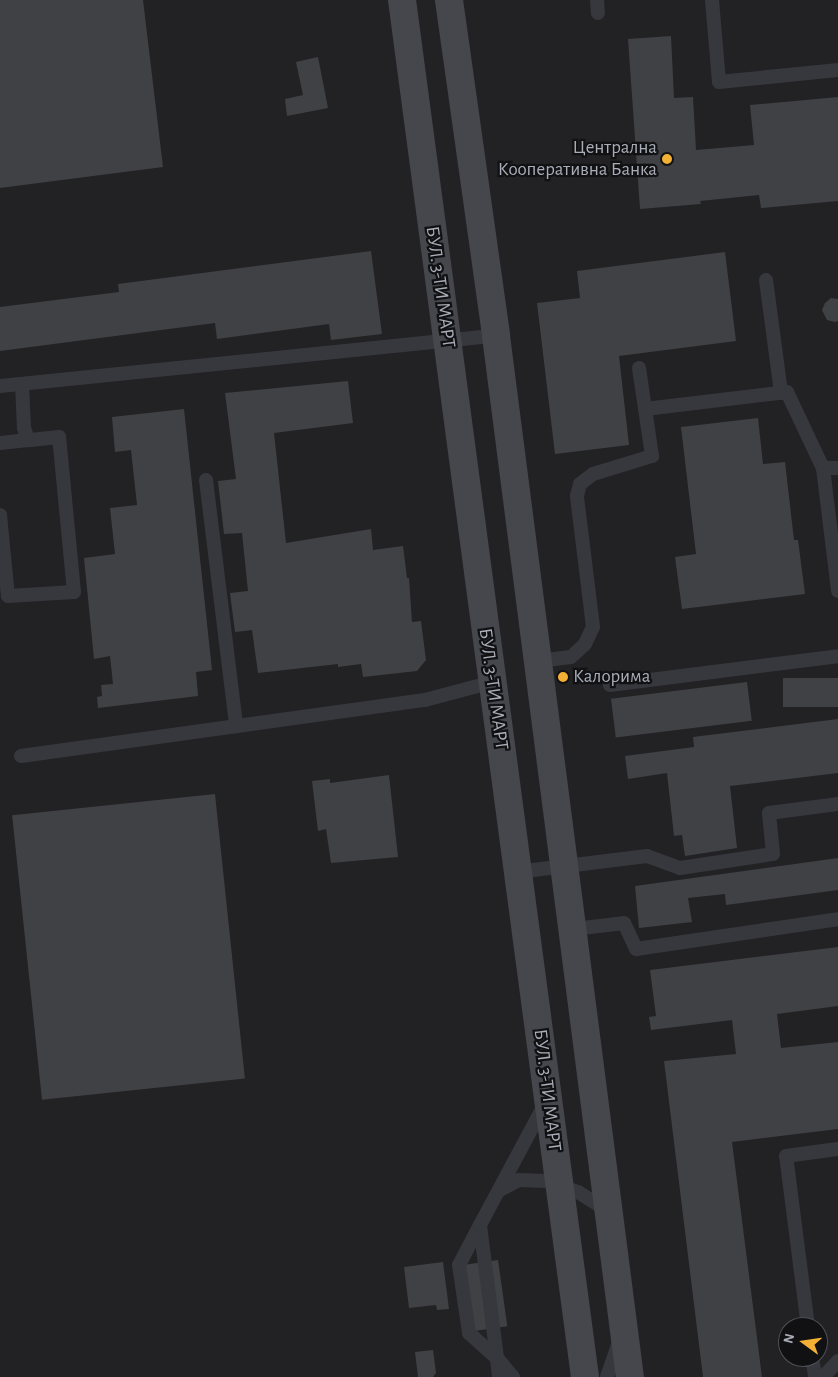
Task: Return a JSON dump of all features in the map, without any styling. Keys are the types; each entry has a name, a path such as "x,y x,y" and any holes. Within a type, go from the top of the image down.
{"main road":[{"name":"БУЛ. 3-ТИ МАРТ","path":"402,0 584,1377"},
{"path":"449,0 496,336 574,930 630,1377"}],"lane":[{"path":"712,0 719,82 838,70"},
{"path":"766,280 781,393"},
{"path":"0,386 496,336"},
{"path":"538,661 571,657 585,644 593,628 577,496 580,484 593,474 652,456 639,368"},
{"path":"22,384 24,428 28,440"},
{"path":"645,409 787,392 823,468 838,591"},
{"path":"0,443 59,437 74,592 8,596 0,515"},
{"path":"823,468 838,468"},
{"path":"206,480 236,726"},
{"path":"610,685 838,656"},
{"path":"21,756 425,700 492,682"},
{"path":"518,872 648,856 680,868 773,854 768,813 838,804"},
{"path":"574,930 624,923 636,949 838,919"},
{"path":"513,1377 497,1358 469,1333 459,1266 548,1099"},
{"path":"807,1317 786,1156 838,1149"},
{"path":"500,1190 519,1180 532,1178 559,1185 594,1200 609,1211"},
{"path":"480,1225 499,1377"},
{"path":"608,1377 624,1328"},
{"path":"823,1377 838,1361"}],"shaded area":[{"path":"0,0 838,0 838,1377 0,1377"}],"building":[{"path":"0,0 143,0 163,167 0,188"},
{"path":"671,36 674,98 693,97 696,150 754,145 750,105 838,97 838,201 761,208 759,195 700,201 701,204 640,209 628,39"},
{"path":"318,57 328,108 287,116 285,99 303,95 296,62"},
{"path":"371,251 382,334 331,340 329,324 217,339 215,323 0,351 0,307 119,292 118,284"},
{"path":"725,252 736,341 619,356 629,445 555,454 537,303 580,298 577,271"},
{"path":"831,298 838,299 838,321 835,322 827,320 822,310 825,303"},
{"path":"348,381 353,423 274,433 286,543 371,529 373,550 403,546 407,578 409,578 412,622 421,621 426,660 417,671 363,677 361,664 338,667 338,664 258,673 252,630 235,632 230,593 248,591 242,533 224,534 218,481 236,479 225,393"},
{"path":"184,409 212,670 196,672 198,696 98,708 97,697 102,696 101,685 113,684 110,656 94,659 84,558 115,554 110,508 137,505 131,450 115,452 112,417"},
{"path":"758,418 763,464 785,462 794,540 798,540 805,594 682,609 675,557 696,554 681,427"},
{"path":"783,678 838,678 838,707 783,707"},
{"path":"747,682 752,721 616,737 611,699"},
{"path":"838,719 838,773 730,786 737,848 685,856 682,835 674,836 667,773 628,779 625,756 694,747 693,737"},
{"path":"389,775 398,857 331,863 326,829 318,831 312,781 330,779 330,783"},
{"path":"215,794 245,1078 42,1100 12,815"},
{"path":"838,858 838,890 726,905 725,894 688,898 692,922 639,928 635,886"},
{"path":"838,947 838,1006 777,1014 781,1048 838,1042 838,1129 732,1142 762,1377 703,1377 664,1061 736,1054 732,1020 651,1030 649,1017 656,1016 650,970"},
{"path":"498,1260 507,1326 469,1332 459,1265"},
{"path":"443,1262 449,1309 437,1310 436,1305 409,1308 404,1267"},
{"path":"433,1350 436,1373 433,1377 418,1377 415,1352"}],"place":[{"name":"Централна Кооперативна Банка","path":"667,159"},
{"name":"Калорима","path":"563,677"}]}
